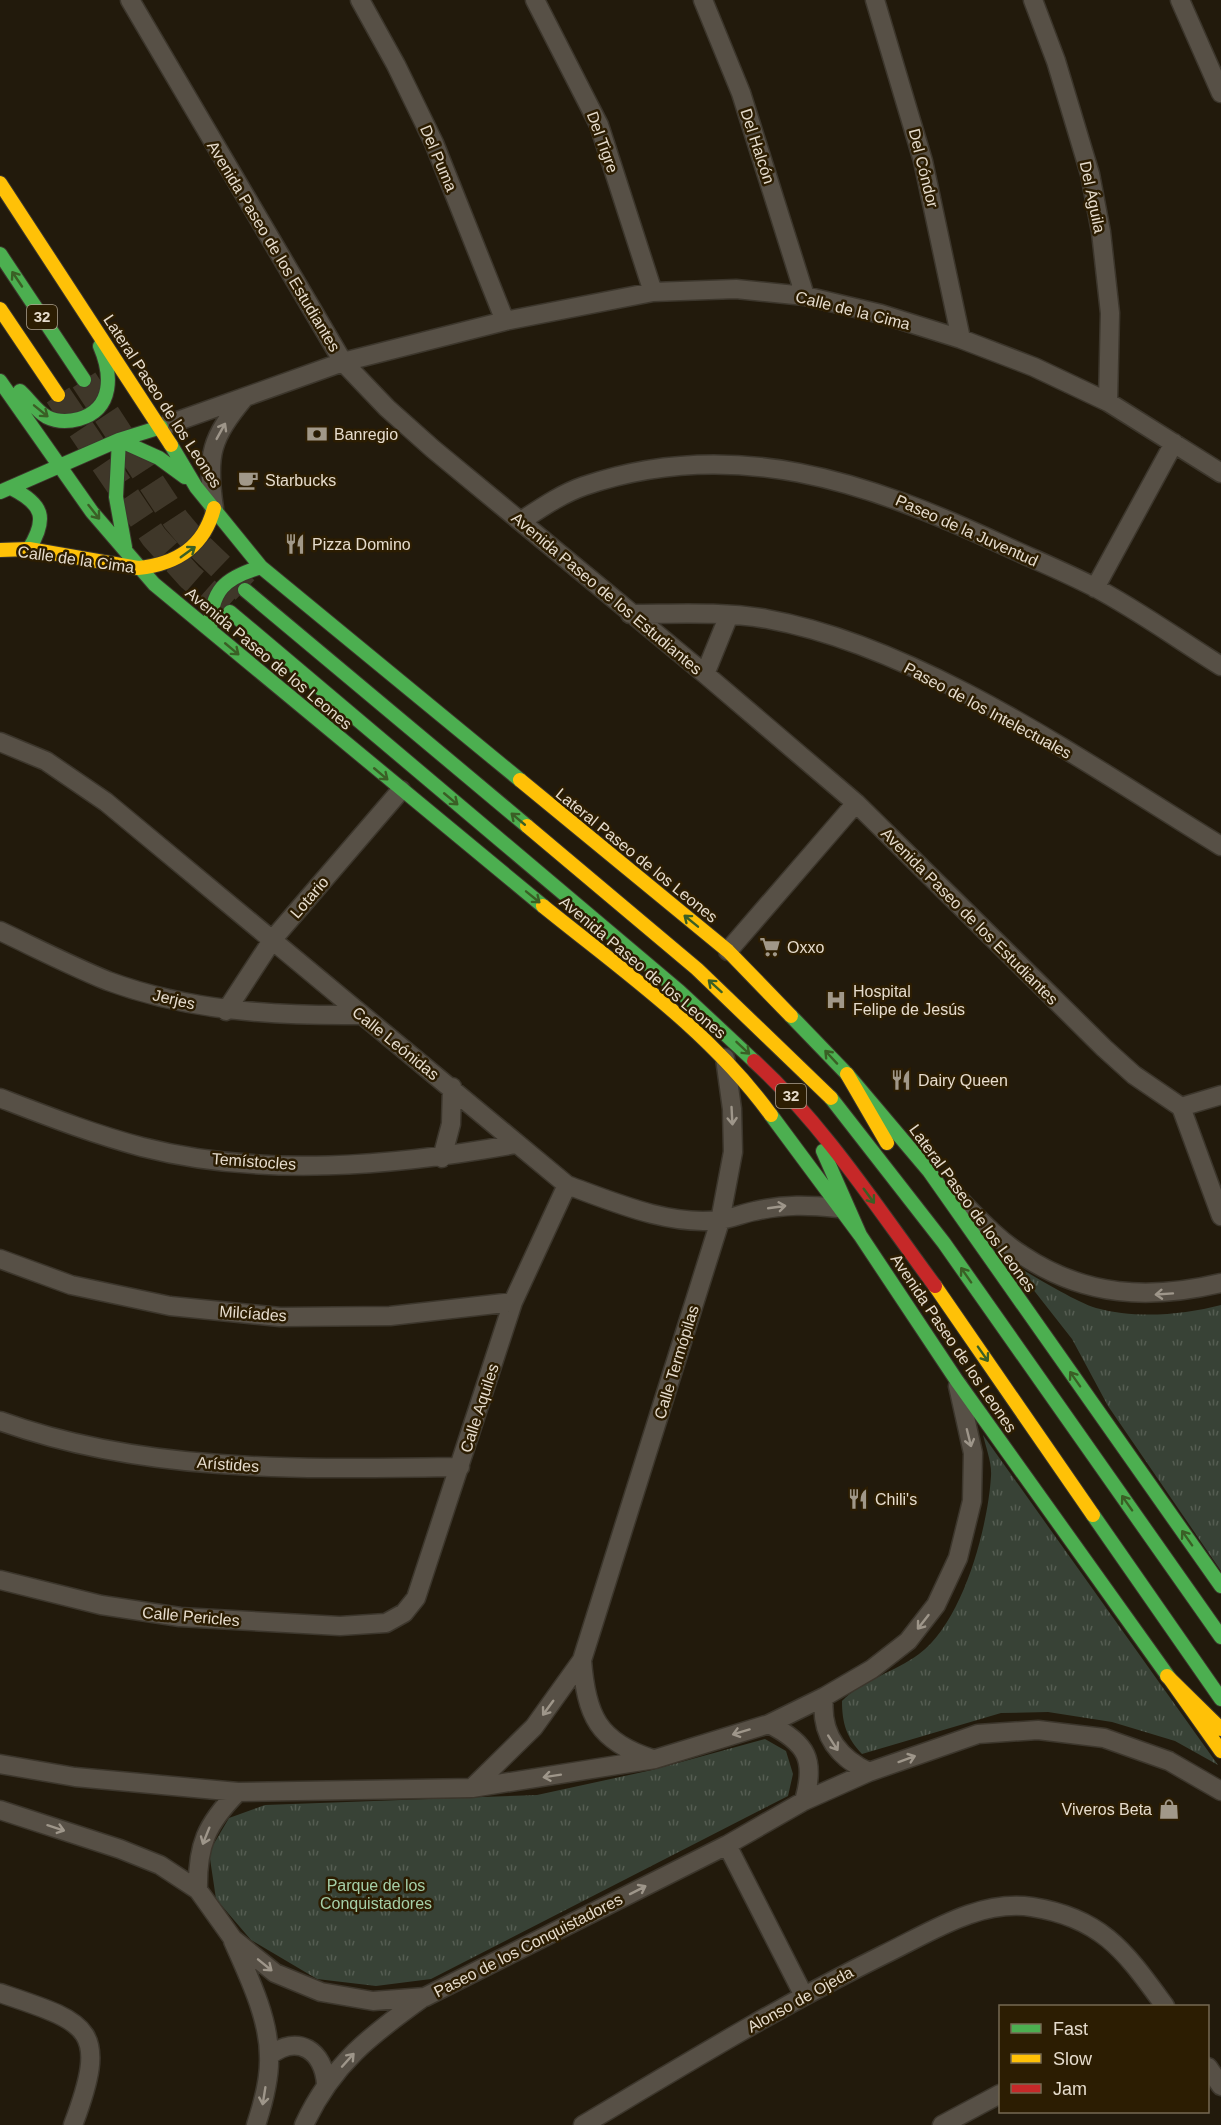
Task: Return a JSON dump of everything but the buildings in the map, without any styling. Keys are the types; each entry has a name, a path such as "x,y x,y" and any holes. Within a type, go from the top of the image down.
{"street":[{"name":"Avenida Paseo de los Estudiantes","path":"129,0 343,362 387,408 433,449 705,674 856,803 1104,1048 1134,1075 1180,1107"},
{"name":"Del Puma","path":"360,0 396,65 434,144 505,321"},
{"name":"Del Tigre","path":"535,0 600,125 653,292"},
{"name":"Del Halcón","path":"703,0 741,93 805,296"},
{"name":"Del Cóndor","path":"875,0 923,161 961,339"},
{"name":"Del Águila","path":"1033,0 1056,61 1090,174 1099,220 1110,313 1108,402"},
{"path":"1180,0 1221,93"},
{"name":"Lateral Paseo de los Leones","path":"0,183 161,426 196,487 261,567 728,951 847,1074 929,1171 1221,1586"},
{"name":"32","path":"0,254 84,380"},
{"name":"Calle de la Cima","path":"6,490 119,440 343,362 505,321 653,292 736,289 805,296 881,314 961,339 1034,368 1108,402 1221,473"},
{"path":"0,370 44,415 63,422 82,419 97,413 108,393 109,372 104,352 75,296"},
{"name":"32","path":"0,309 58,395"},
{"path":"0,381 58,466"},
{"name":"Calle de la Cima","path":"0,550 29,549 138,568 155,567 185,555 206,535 214,508 210,471 212,450 218,434 247,396"},
{"path":"128,555 120,531 116,497 119,440 172,466 196,487"},
{"path":"1095,588 1174,443"},
{"name":"Paseo de la Juventud","path":"521,521 555,500 583,487 628,474 698,464 784,468 865,487 929,511 1095,588 1221,666"},
{"name":"Avenida Paseo de los Leones","path":"58,466 138,568 401,790 636,981 725,1058 753,1091 860,1235 957,1381 1167,1676"},
{"path":"6,490 29,496 40,513 40,533 29,549"},
{"path":"210,630 212,601 220,588 241,572 261,567"},
{"name":"Avenida Paseo de los Leones","path":"245,590 697,969 789,1053 856,1127 944,1243 1221,1637"},
{"name":"Avenida Paseo de los Leones","path":"230,612 679,991 758,1062 807,1115 837,1151 945,1301 1221,1699"},
{"name":"Paseo de los Intelectuales","path":"630,614 729,615 767,619 816,631 887,656 1026,727 1221,846"},
{"path":"705,674 729,615"},
{"name":"Calle Leónidas","path":"0,742 46,761 106,802 273,939 361,1015 452,1087 516,1144 567,1185 625,1205 670,1217 720,1221 776,1206 802,1204 838,1208"},
{"name":"Lotario","path":"226,1011 273,939 401,790"},
{"path":"728,951 856,803"},
{"name":"Jerjes","path":"0,931 110,981 226,1011 307,1016 361,1015"},
{"name":"Calle Termópilas","path":"472,1788 534,1727 582,1660 720,1221 733,1152 732,1109 725,1058"},
{"path":"847,1074 944,1243"},
{"path":"442,1158 451,1124 452,1087"},
{"path":"1221,1095 1180,1107 1221,1216"},
{"name":"Temístocles","path":"0,1098 80,1129 144,1148 216,1159 335,1166 387,1164 442,1158 516,1144"},
{"path":"807,1115 860,1235"},
{"path":"929,1171 994,1233 1022,1255 1084,1285 1119,1293 1153,1294 1182,1292 1221,1283"},
{"name":"Calle Aquiles","path":"386,1623 404,1613 416,1598 513,1302 567,1185"},
{"name":"Milcíades","path":"0,1259 71,1285 159,1304 280,1317 390,1316 513,1302"},
{"path":"0,1764 75,1777 237,1792 472,1788 655,1759 769,1724 872,1670 908,1641 936,1605 958,1558 972,1501 973,1453 957,1381"},
{"name":"Arístides","path":"0,1421 49,1439 136,1455 218,1465 320,1469 460,1467"},
{"name":"Calle Pericles","path":"0,1580 100,1605 180,1617 340,1626 386,1623"},
{"name":"Calle Termópilas","path":"582,1660 585,1694 599,1724 624,1747 655,1759"},
{"path":"1167,1676 1221,1729"},
{"path":"1167,1676 1221,1751"},
{"path":"824,1697 824,1722 833,1744 848,1761 869,1772"},
{"path":"769,1724 788,1734 806,1754 810,1766 804,1801"},
{"name":"Paseo de los Conquistadores","path":"0,1810 120,1849 160,1865 198,1890 233,1939 275,1972 321,1992 373,2001 425,1997 728,1845 804,1801 869,1772 978,1734 1038,1730 1104,1738 1169,1761 1221,1791"},
{"path":"198,1890 197,1862 204,1836 218,1812 237,1792"},
{"path":"728,1845 803,1994"},
{"name":"Alonso de Ojeda","path":"583,2125 803,1994 957,1919 994,1907 1029,1907 1076,1919 1101,1932 1123,1950 1163,2005"},
{"path":"233,1939 258,2001 269,2056 264,2102 256,2125"},
{"path":"0,1993 73,2020 88,2040 89,2077 73,2125"},
{"path":"304,2125 326,2084 370,2035 425,1997"},
{"path":"269,2056 288,2046 308,2049 318,2055 323,2064 326,2084"},
{"path":"1209,2068 1221,2086"},
{"path":"942,2125 999,2095"}],"green space":[{"path":"1014,1265 1077,1300 1111,1311 1143,1315 1191,1311 1221,1305 1221,1571 1108,1406 1072,1339"},
{"path":"983,1435 1218,1765 1175,1741 1112,1722 1048,1712 1001,1713 862,1754 853,1742 844,1724 842,1701 859,1687 919,1654 935,1639 960,1597 979,1546 989,1497 991,1466"},
{"name":"Parque de los Conquistadores","path":"765,1739 786,1751 793,1774 788,1796 431,1979 376,1986 317,1979 251,1940 216,1899 209,1852 229,1818 265,1805 537,1795 652,1770"}],"tunnel":[{"path":"84,380 176,520 193,540 245,590"},
{"path":"58,395 154,537 190,577 230,612"}],"traffic: fast":[{"path":"0,254 84,380"},
{"path":"20,391 39,412 51,419 71,421 90,414 99,407 107,389 107,368 100,346"},
{"path":"0,381 92,512 154,584 543,906"},
{"path":"0,492 119,440 161,427"},
{"path":"125,547 116,497 119,440 159,458 185,477"},
{"path":"171,445 196,487 261,567 520,780"},
{"path":"11,488 30,500 39,513 39,529 29,549"},
{"path":"210,630 213,605 222,588 238,576 261,567"},
{"path":"245,590 527,826"},
{"path":"230,612 679,991 754,1061"},
{"path":"791,1016 847,1074 929,1171 1221,1586"},
{"path":"831,1098 944,1243 1221,1637"},
{"path":"771,1115 860,1235 957,1381 1170,1679"},
{"path":"823,1151 860,1235"},
{"path":"1093,1515 1221,1699"}],"traffic: slow":[{"path":"0,183 171,445"},
{"path":"0,309 58,395"},
{"path":"0,550 29,549 138,568 152,566 177,558 196,543 209,522 214,508"},
{"path":"520,780 728,951 791,1016"},
{"path":"527,826 697,969 831,1098"},
{"path":"543,906 634,978 693,1029 721,1056 771,1115"},
{"path":"847,1074 887,1143"},
{"path":"935,1286 1093,1515"},
{"path":"1167,1676 1221,1729"},
{"path":"1170,1679 1221,1751"}],"traffic: jam":[{"path":"754,1061 780,1086 827,1140 935,1286"}],"place":[{"name":"Banregio","path":"317,434"},
{"name":"Starbucks","path":"248,480"},
{"name":"Pizza Domino","path":"295,544"},
{"name":"Oxxo","path":"770,947"},
{"name":"Hospital Felipe de Jesús","path":"836,1000"},
{"name":"Dairy Queen","path":"901,1080"},
{"name":"Chili's","path":"858,1499"},
{"name":"Viveros Beta","path":"1169,1809"}]}
